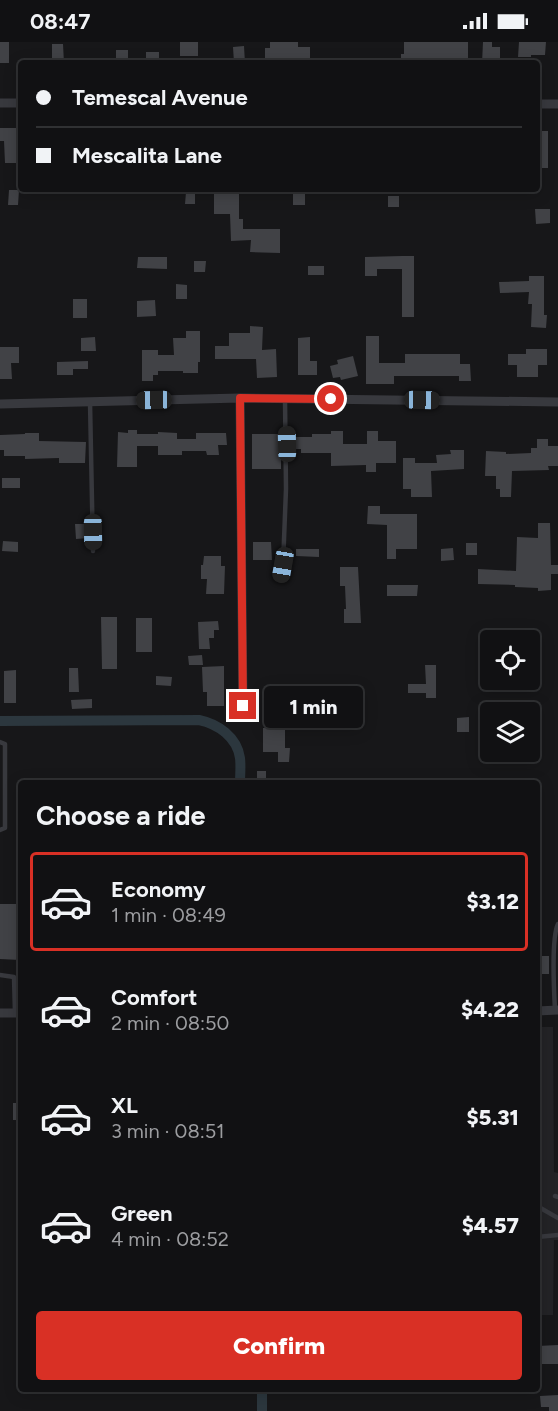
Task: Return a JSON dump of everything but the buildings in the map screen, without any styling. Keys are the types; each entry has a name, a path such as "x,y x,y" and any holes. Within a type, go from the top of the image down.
{"street":[{"path":"0,102 18,103"},
{"path":"540,104 558,104"},
{"path":"240,398 243,706"},
{"path":"0,404 240,398 558,402"},
{"path":"540,1011 556,1010"},
{"path":"0,1013 18,1013"}],"lane":[{"path":"280,578 283,565 286,489 285,399"},
{"path":"90,402 93,551"},
{"path":"0,742 5,744 4,828 0,830"},
{"path":"556,1010 555,951 558,924"},
{"path":"0,975 14,976 18,1013"},
{"path":"540,1208 558,1218"},
{"path":"540,1237 558,1235"}],"shaded area":[{"path":"540,1027 553,1027 554,1172 558,1173 558,1240 554,1240 553,1315 540,1315"}],"waterway":[{"path":"0,721 199,720 220,728 231,738 240,758 240,780"},
{"path":"262,1392 262,1411"}],"route":[{"path":"243,706 240,398 331,399"}]}
